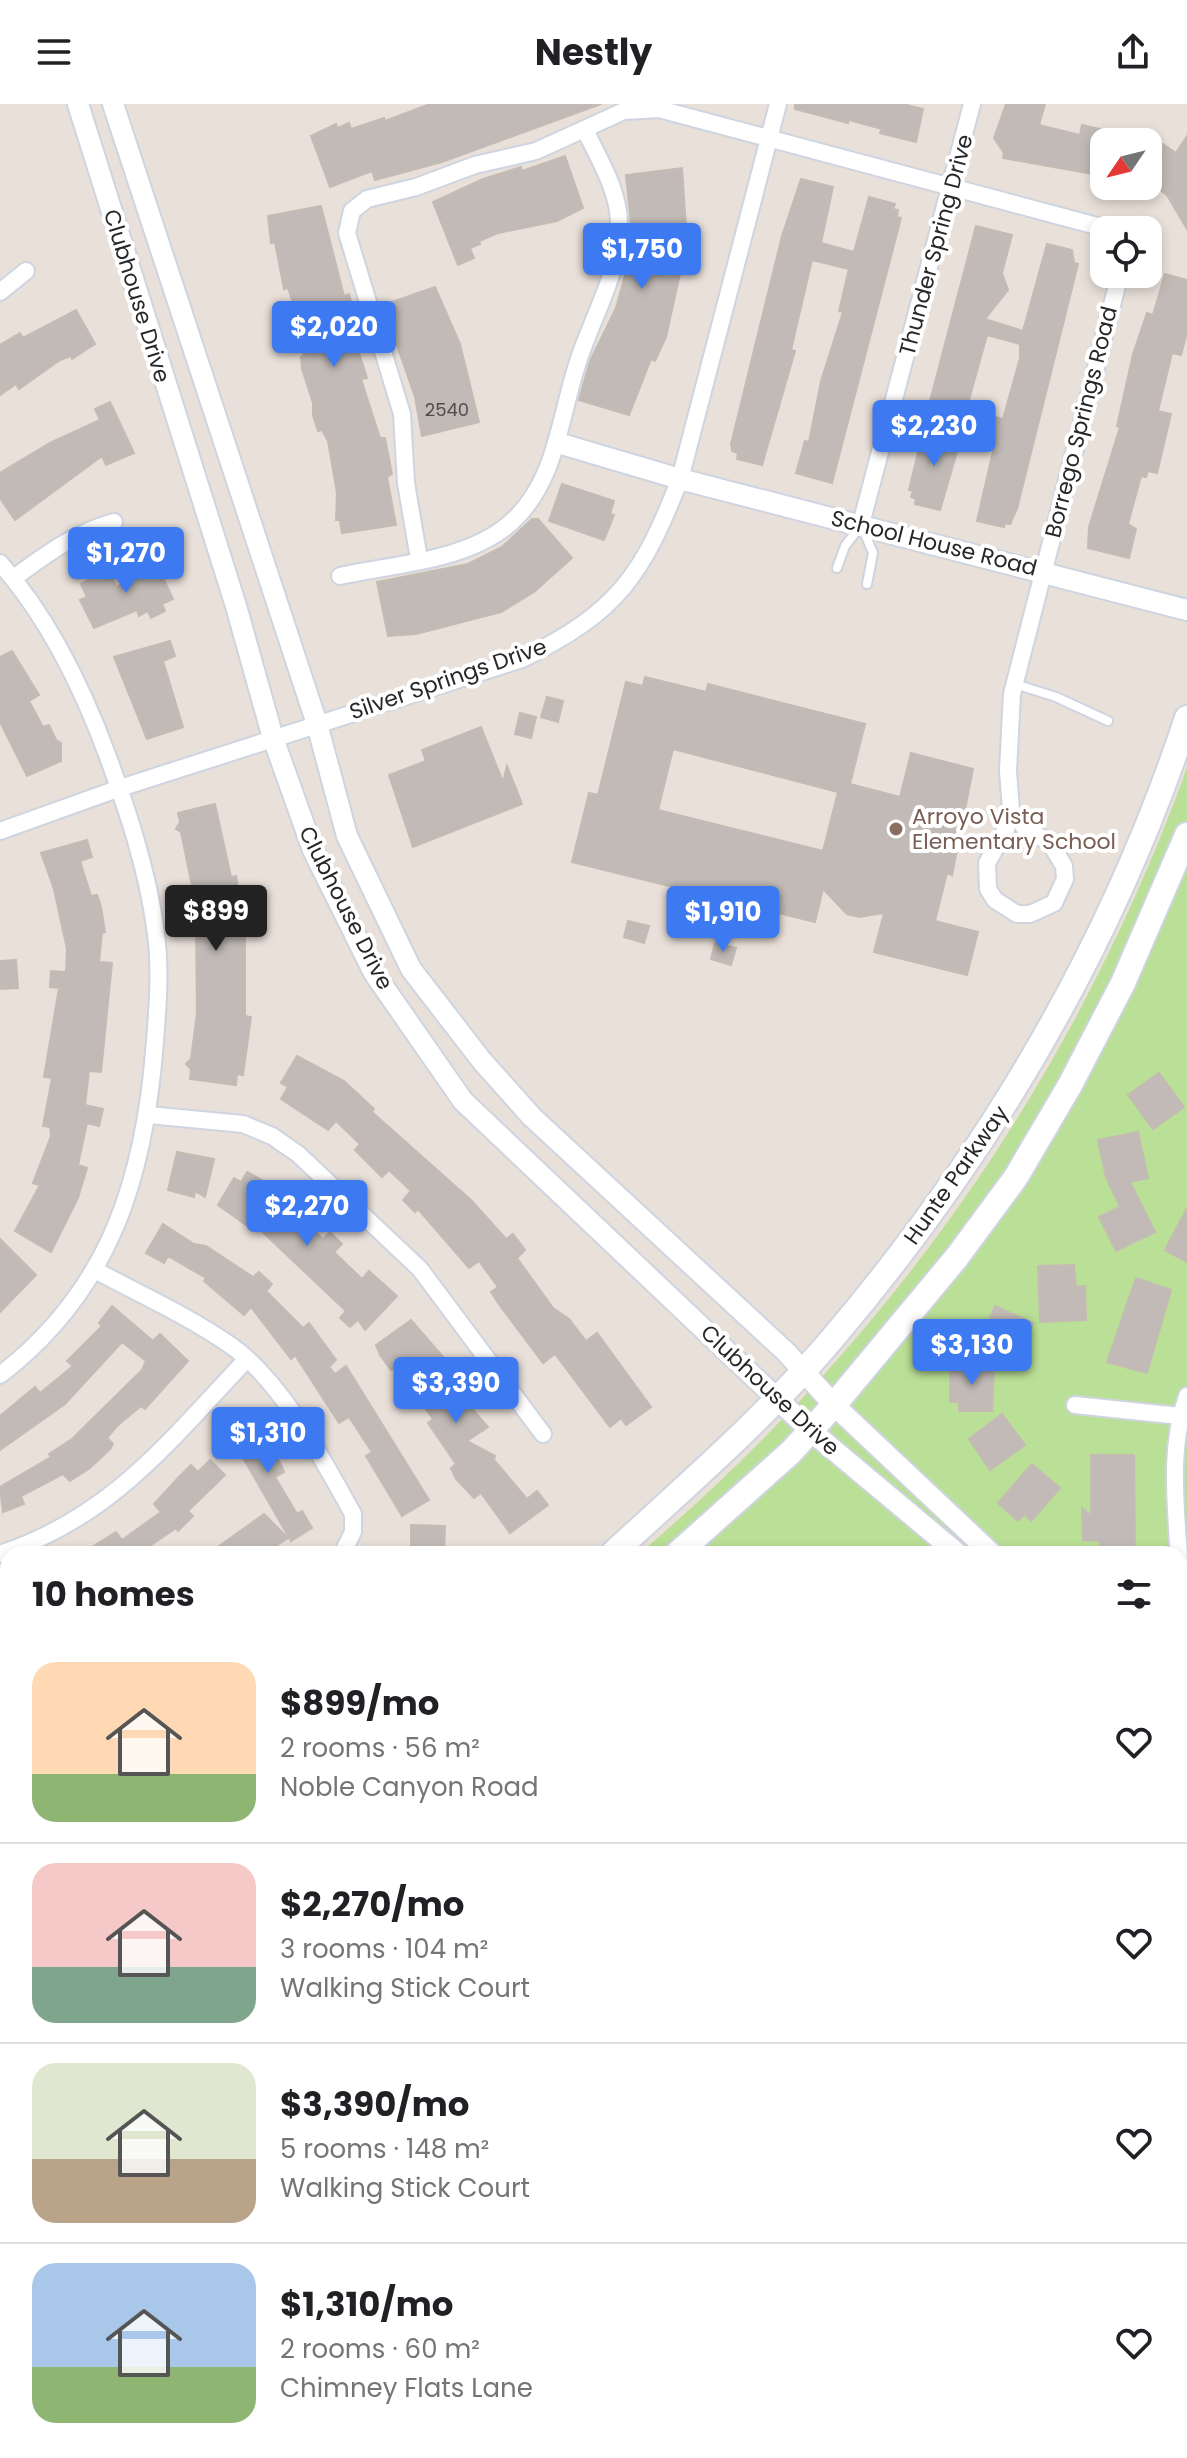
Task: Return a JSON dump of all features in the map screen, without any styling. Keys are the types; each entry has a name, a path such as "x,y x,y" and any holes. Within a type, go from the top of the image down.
{"main road":[{"name":"Hunte Parkway","path":"620,1546 778,1397 830,1341 940,1203 1019,1084 1066,1003 1113,909 1163,792 1187,718"},
{"name":"Hunte Parkway","path":"687,1546 730,1510 811,1431 957,1257 1016,1177 1070,1085 1123,983 1187,835"}],"street":[{"name":"Clubhouse Drive","path":"78,104 236,606 273,738 313,850 374,973 463,1101 811,1431 948,1546"},
{"name":"Clubhouse Drive","path":"113,104 317,724 347,836 411,969 442,1012 532,1117 786,1352 834,1405 984,1546"},
{"name":"Silver Springs Drive","path":"0,831 120,788 522,659 565,638 598,614 636,574 657,536 680,479 778,104"},
{"name":"Thunder Spring Drive","path":"861,524 972,104"},
{"path":"419,559 406,483 402,414 347,233 352,211 367,199 416,187 475,165 536,151 624,111 659,109 1090,224"},
{"path":"340,576 463,549 488,539 510,524 543,477 558,443 576,366 610,281 619,237 614,194 585,130"},
{"path":"0,292 26,271"},
{"name":"Borrego Springs Road","path":"1011,810 1008,727 1014,684 1116,288"},
{"name":"School House Road","path":"558,443 680,479 1187,610"},
{"path":"14,578 63,542 86,530 114,522"},
{"path":"0,563 14,578 55,642 82,693 120,788 149,889 160,978 149,1115 134,1179 95,1270 69,1311 0,1375"},
{"path":"1011,810 1024,827 1050,843 1064,866 1065,879 1054,903 1030,914 1005,909 988,889 985,876 987,863 1006,829 1011,810"},
{"path":"149,1115 243,1124 272,1136 298,1154 420,1269 543,1434"},
{"path":"95,1270 230,1344 247,1359 282,1399 353,1514 353,1532 346,1546"},
{"path":"20,1546 50,1534 107,1501 247,1359"},
{"path":"1180,1546 1175,1477 1180,1416 1187,1396"},
{"path":"1075,1405 1180,1416"}],"lane":[{"path":"837,568 845,546 861,524"},
{"path":"861,524 873,553 867,584"},
{"path":"1014,684 1056,697 1108,721"}],"green space":[{"path":"1187,768 1187,1546 648,1546 731,1471 815,1384 894,1293 965,1197 1030,1097 1089,992 1141,883"}],"building":[{"path":"430,104 601,104 442,162 375,180 372,171 330,187 311,136 336,124 337,128 349,123 351,129 384,118 385,121"},
{"path":"795,104 903,104 923,109 916,142 880,133 882,129 849,120 848,123 795,109"},
{"path":"1006,104 1045,104 1039,125 1080,135 1082,125 1095,128 1090,128 1090,174 1003,158 1004,153 994,138"},
{"path":"1187,136 1187,229 1162,191 1162,146 1176,153"},
{"path":"565,156 583,208 557,221 498,233 479,241 480,244 470,248 474,258 458,265 433,202 483,179 521,167 522,171"},
{"path":"682,168 687,242 666,337 655,361 651,359 629,415 579,400 590,361 616,308 629,261 626,261 629,243 633,243 626,175"},
{"path":"801,179 833,187 821,243 854,252 869,197 895,204 893,209 898,210 897,217 901,218 832,483 796,473 805,441 809,442 821,381 843,312 839,311 849,269 812,260 791,350 795,351 762,465 737,459 738,453 732,451 731,444 782,236"},
{"path":"321,206 344,296 349,294 355,315 359,333 353,334 367,378 361,379 380,438 385,438 392,474 387,477 396,525 342,533 340,520 336,520 337,493 328,441 322,430 318,431 313,415 313,403 302,369 301,357 304,356 292,300 288,288 284,289 275,242 271,243 268,216"},
{"path":"976,226 1012,235 1002,273 1008,290 985,319 1023,331 1047,244 1072,250 1074,263 1078,264 1017,509 1010,524 1005,523 1004,527 977,521 996,438 967,430 973,411 1003,419 1020,358 1020,344 987,335 964,418 929,405"},
{"path":"1165,274 1187,280 1187,332 1181,355 1172,353 1158,411 1171,414 1157,473 1148,471 1146,477 1141,476 1128,524 1136,529 1129,558 1088,548 1089,527 1120,427 1117,426 1133,354 1147,313 1153,315"},
{"path":"435,287 460,344 479,422 422,436 415,397 383,305"},
{"path":"76,310 95,344 72,359 71,356 60,360 19,389 16,384 0,395 0,345 20,333 23,338"},
{"path":"110,402 134,453 106,465 102,456 15,520 0,498 0,473 50,443 100,420 95,409"},
{"path":"924,428 961,438 940,510 915,504 916,499 911,497 913,491 909,490"},
{"path":"562,484 614,501 610,514 614,515 604,540 549,521"},
{"path":"532,519 538,519 572,558 534,592 501,612 416,634 388,636 377,582 468,564 502,547"},
{"path":"153,556 173,599 162,604 165,611 151,618 148,611 139,616 137,610 94,628 80,600 87,597 81,584 108,570 116,587 143,575 137,564"},
{"path":"170,641 175,656 163,661 183,727 147,739 114,657"},
{"path":"12,651 39,695 29,701 43,727 49,725 56,740 61,743 61,761 27,776 0,722 0,657"},
{"path":"645,677 706,692 708,684 865,724 850,784 900,797 911,753 973,769 952,875 947,873 935,921 978,932 967,975 874,952 884,913 859,917 847,914 823,889 815,922 572,862 589,793 598,795 626,682 643,686","holes":["673,749 838,792 823,851 658,810"]},
{"path":"547,697 563,701 558,722 541,717"},
{"path":"520,713 536,717 531,738 515,734"},
{"path":"481,727 503,782 507,766 522,804 413,847 389,775 426,761 422,750"},
{"path":"215,804 231,877 236,876 245,937 245,1016 251,1017 243,1075 237,1074 236,1085 190,1079 191,1069 186,1064 191,1059 197,1013 196,926 200,925 181,832 176,829 180,822 178,813"},
{"path":"87,840 92,857 80,861 91,896 97,895 101,907 105,932 102,933 99,962 112,963 101,1072 89,1071 85,1105 103,1109 99,1126 87,1123 78,1165 87,1168 78,1198 51,1252 15,1231 40,1185 33,1183 51,1136 50,1127 43,1126 52,1078 44,1077 59,988 50,987 51,971 66,972 67,949 54,889 41,853"},
{"path":"628,921 649,926 644,943 624,937"},
{"path":"715,943 736,948 731,965 711,959"},
{"path":"16,960 18,988 0,989 0,961"},
{"path":"297,1056 344,1081 374,1109 372,1112 472,1201 506,1239 513,1234 525,1250 517,1258 553,1308 569,1319 586,1341 597,1333 651,1407 626,1425 621,1418 610,1427 555,1354 543,1363 491,1292 498,1287 479,1261 469,1268 418,1209 415,1212 403,1200 411,1191 389,1170 382,1177 355,1150 360,1144 336,1121 328,1130 281,1099 288,1087 281,1083"},
{"path":"1159,1073 1184,1107 1153,1129 1128,1095"},
{"path":"1138,1132 1148,1178 1130,1182 1155,1232 1116,1251 1099,1217 1120,1207 1106,1177 1098,1140"},
{"path":"177,1152 214,1159 205,1197 195,1191 194,1197 168,1190"},
{"path":"247,1172 293,1197 306,1210 300,1217 323,1239 330,1232 342,1244 334,1252 362,1279 369,1271 397,1296 365,1330 358,1320 350,1327 340,1318 346,1311 252,1222 249,1227 218,1205 234,1178 241,1182"},
{"path":"1187,1208 1187,1262 1165,1250"},
{"path":"163,1224 194,1244 206,1246 253,1277 259,1272 272,1284 266,1291 303,1328 309,1323 336,1360 329,1367 335,1374 346,1366 429,1500 402,1516 366,1456 372,1452 349,1417 339,1423 295,1355 291,1359 251,1307 244,1315 204,1281 206,1278 168,1256 164,1263 146,1253"},
{"path":"0,1239 36,1275 0,1312"},
{"path":"1074,1265 1076,1287 1085,1286 1086,1320 1040,1322 1038,1266"},
{"path":"1136,1278 1171,1290 1147,1373 1107,1362"},
{"path":"112,1306 153,1341 160,1334 188,1361 145,1409 141,1406 117,1426 107,1438 113,1444 110,1449 90,1468 70,1481 63,1474 21,1496 24,1504 3,1512 0,1487 51,1457 49,1454 72,1439 142,1370 146,1361 122,1342 65,1404 0,1450 0,1416 35,1387 40,1393 73,1366 67,1361 102,1326 99,1323"},
{"path":"995,1306 1033,1323 1018,1358 980,1342"},
{"path":"411,1320 451,1366 442,1373 465,1406 468,1404 488,1427 467,1441 495,1456 494,1460 527,1499 537,1491 548,1505 510,1533 481,1493 474,1498 456,1479 451,1468 456,1464 428,1423 433,1419 395,1368 391,1370 380,1355 376,1345"},
{"path":"950,1364 994,1365 992,1411 959,1411 959,1402 950,1402"},
{"path":"1002,1414 1025,1445 990,1470 969,1439"},
{"path":"252,1415 284,1472 275,1477 297,1514 302,1511 312,1528 291,1541 227,1430"},
{"path":"1091,1455 1134,1455 1135,1546 1100,1546 1100,1541 1083,1540 1082,1508 1091,1516"},
{"path":"210,1460 225,1475 188,1511 193,1516 178,1531 176,1528 150,1546 94,1546 116,1532 122,1540 161,1512 154,1504 191,1465 198,1472"},
{"path":"1032,1464 1060,1488 1031,1521 1024,1514 1018,1521 998,1503"},
{"path":"264,1514 288,1538 276,1546 219,1546"},
{"path":"411,1525 445,1526 444,1546 411,1546"}],"place":[{"name":"Arroyo Vista Elementary School","path":"896,829"}]}
